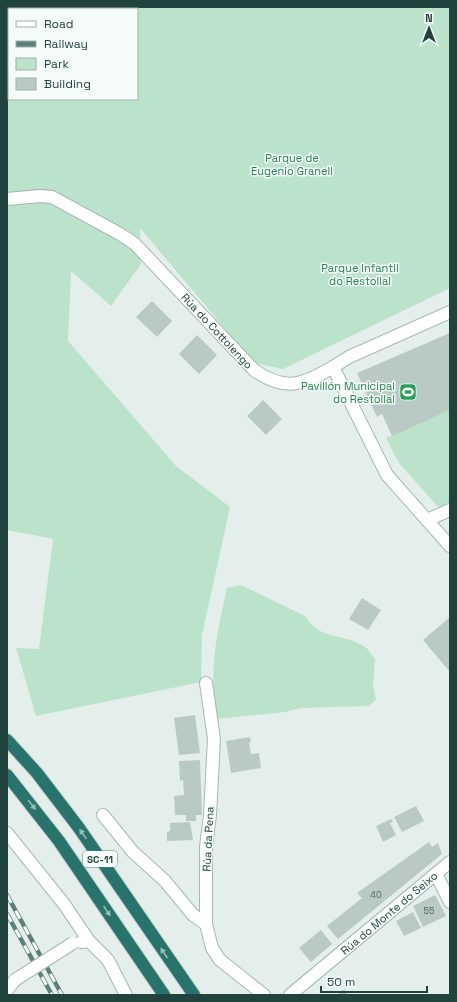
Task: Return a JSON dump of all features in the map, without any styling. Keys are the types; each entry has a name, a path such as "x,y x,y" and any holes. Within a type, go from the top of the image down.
{"highway":[{"name":"SC-11","path":"7,740 37,773 79,828 194,995"},
{"name":"SC-11","path":"7,775 59,841 164,995"}],"street":[{"name":"Rúa do Cottolengo","path":"7,199 40,196 52,197 135,244 254,370 266,378 285,385 301,383 349,357 450,312"},
{"path":"333,367 387,475 442,534"},
{"path":"442,534 450,510"},
{"path":"442,534 450,519"},
{"name":"Rúa da Pena","path":"206,683 214,739 210,815 206,847 206,924 212,948 220,960 264,995"},
{"path":"103,815 133,852 165,881 193,915 206,924"},
{"path":"7,833 64,904 89,941 108,960 126,995"},
{"name":"Rúa do Monte do Seixo","path":"290,995 450,862"},
{"path":"436,874 450,902"},
{"path":"7,990 15,980 73,943 89,941"}],"green space":[{"path":"7,7 450,7 450,288 283,369 254,363 140,228 141,264 111,306 71,271 68,341 176,466 230,507 202,635 201,682 36,716 16,648 39,649 53,539 7,530"},
{"path":"450,410 450,505 440,509 399,463 386,438"},
{"path":"241,585 305,616 318,630 333,636 357,642 365,647 375,659 373,686 376,699 369,706 301,708 285,712 216,719 213,684 217,638 227,588"}],"building":[{"path":"152,301 172,321 157,337 136,317"},
{"name":"Pavillón Municipal do Restollal","path":"450,333 450,410 392,436 382,414 377,417 357,373"},
{"path":"197,335 217,355 199,374 179,354"},
{"path":"263,400 282,419 266,435 247,416"},
{"path":"362,598 381,610 368,630 349,619"},
{"path":"450,617 450,672 423,640"},
{"path":"195,715 200,753 179,755 174,718"},
{"path":"250,737 251,742 249,742 251,754 259,753 261,768 231,773 226,741"},
{"path":"200,760 202,815 196,815 196,821 186,821 186,815 175,815 174,796 184,795 183,780 180,781 179,761"},
{"path":"416,806 424,821 402,832 394,817"},
{"path":"391,819 393,822 390,823 396,835 383,842 376,826"},
{"path":"190,822 193,840 167,841 167,832 170,831 170,823"},
{"path":"429,842 432,847 438,843 442,854 338,939 327,926 362,898 357,893"},
{"path":"435,895 446,916 423,927 413,906"},
{"path":"413,912 421,928 404,936 396,921"},
{"path":"321,930 332,944 311,962 299,948"},
{"path":"345,989 347,995 339,995 339,992"}],"railway":[{"path":"7,895 62,995"},
{"path":"7,914 52,995"}],"place":[{"name":"Pavillón Municipal do Restollal","path":"408,392"}],"park label":[{"name":"Parque de Eugenio Granell","path":"292,164"},
{"name":"Parque Infantil do Restollal","path":"360,274"}]}
